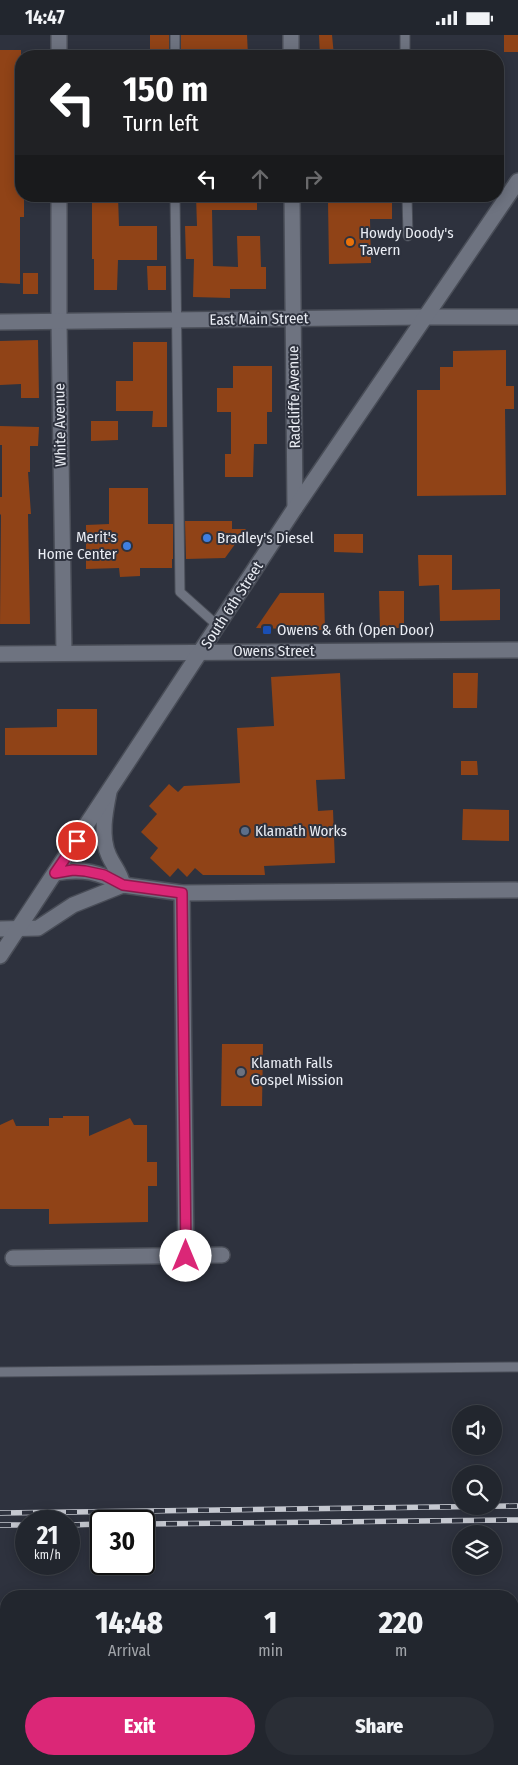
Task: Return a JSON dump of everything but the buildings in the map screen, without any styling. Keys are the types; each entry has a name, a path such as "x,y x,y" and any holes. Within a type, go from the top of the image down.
{"street":[{"path":"59,35 59,50"},
{"path":"291,35 291,50"},
{"name":"South 6th Street","path":"504,201 518,181"},
{"name":"White Avenue","path":"59,202 58,322 64,653"},
{"name":"Radcliffe Avenue","path":"292,202 292,318 296,508"},
{"name":"South 6th Street","path":"0,956 296,508 503,202"},
{"name":"East Main Street","path":"0,322 518,317"},
{"name":"Owens Street","path":"0,654 518,650"},
{"path":"108,792 104,838 109,856 120,873 123,885"},
{"path":"55,873 73,870 85,871 104,875 123,885 182,893 516,890"},
{"path":"0,929 38,928 73,905 123,885"},
{"path":"182,893 186,1256"},
{"path":"12,1258 222,1255"}],"lane":[{"path":"174,35 175,50"},
{"path":"405,35 405,50"},
{"path":"175,202 180,592 218,626"},
{"path":"407,202 408,236"},
{"path":"0,1372 518,1367"}],"railway":[{"path":"0,1513 518,1506"},
{"path":"155,1524 518,1520"},
{"path":"80,1525 90,1524"},
{"path":"0,1525 15,1525"}],"place":[{"name":"Howdy Doody's Tavern","path":"350,242"},
{"name":"Bradley's Diesel","path":"207,538"},
{"name":"Merit's Home Center","path":"127,546"},
{"name":"Owens & 6th (Open Door)","path":"267,630"},
{"name":"Klamath Works","path":"245,831"},
{"name":"Klamath Falls Gospel Mission","path":"241,1072"}],"route":[{"path":"77,841 55,873 73,870 85,871 104,875 123,885 182,893 186,1256"}]}
